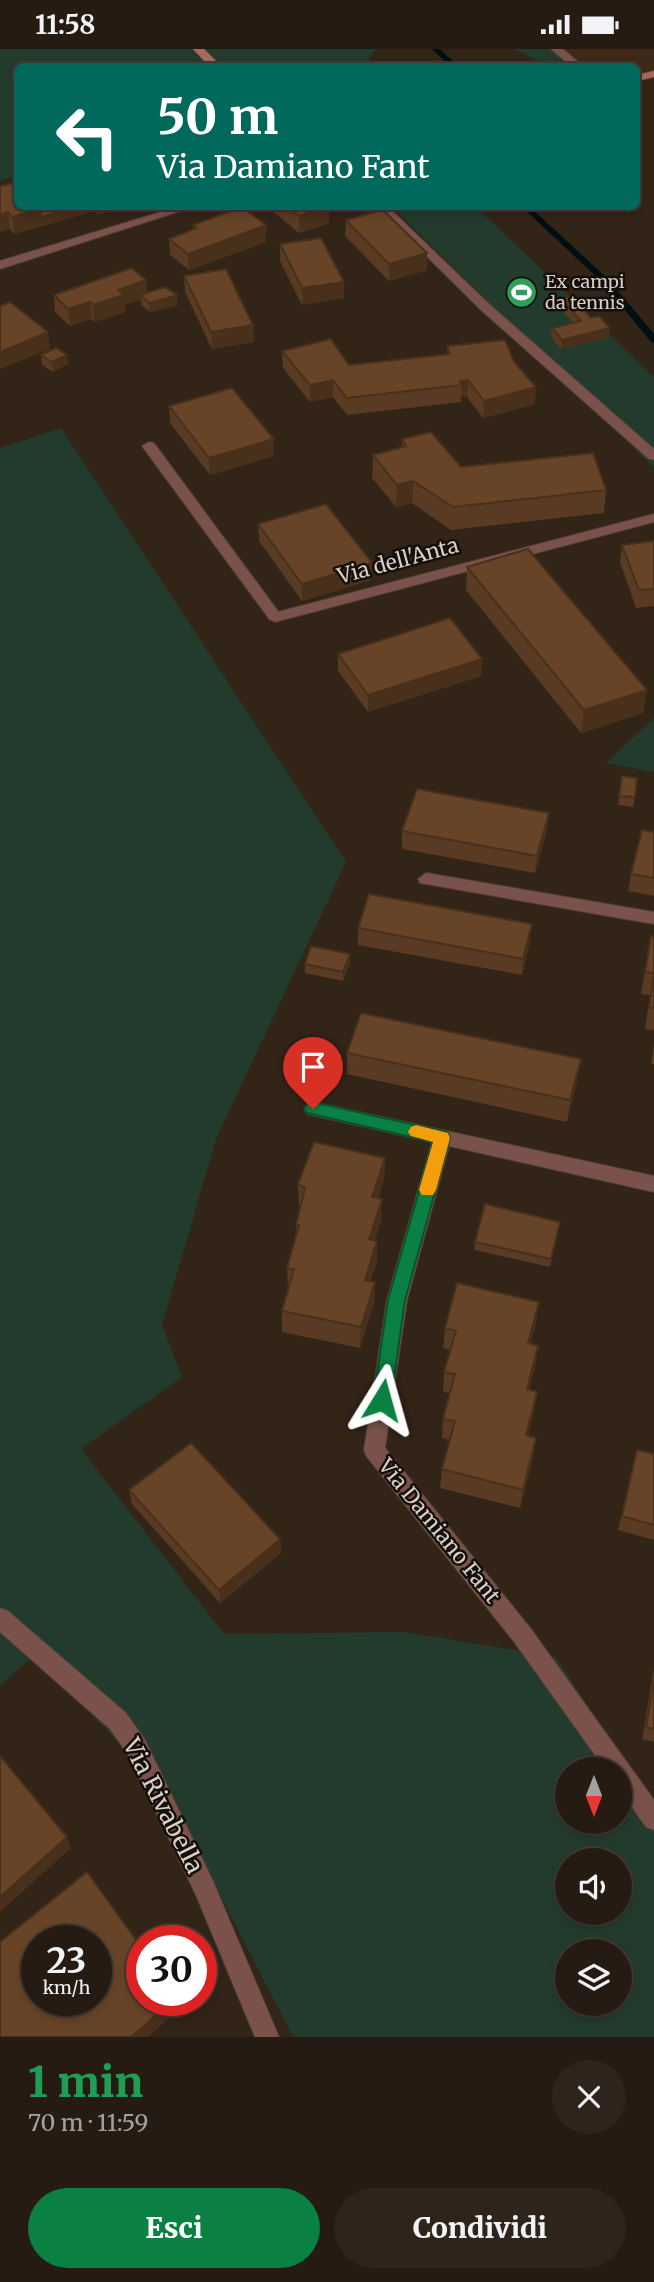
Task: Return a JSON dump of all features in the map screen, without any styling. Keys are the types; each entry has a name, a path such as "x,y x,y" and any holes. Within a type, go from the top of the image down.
{"main road":[{"path":"198,49 213,63"}],"street":[{"path":"556,49 574,63"},
{"path":"0,265 177,210"},
{"path":"385,210 485,307 654,456"},
{"name":"Via dell'Anta","path":"149,446 275,617 654,518"},
{"path":"426,879 654,918"},
{"path":"313,1109 654,1184"},
{"name":"Via Damiano Fant","path":"442,1138 397,1300 374,1450 523,1636 610,1757"},
{"name":"Via Rivabella","path":"0,1618 118,1721 137,1748 204,1887 267,2037"},
{"name":"Via Damiano Fant","path":"632,1788 654,1819"}],"shaded area":[{"path":"554,49 654,49 654,77 640,79 640,63 574,63"}],"green space":[{"path":"0,49 376,49 366,63 14,63 14,177 0,180"},
{"path":"514,49 554,49 574,63 542,63"},
{"name":"Ex campi da tennis","path":"396,210 479,210 654,377 654,468"},
{"path":"61,428 346,862 216,1139 162,1325 182,1377 81,1449 224,1634 405,1632 556,1657 620,1757 555,1757 555,1834 632,1834 632,1776 654,1811 654,2037 293,2037 168,1794 35,1655 0,1685 0,448"},
{"path":"654,718 654,772 606,763"}],"building":[{"path":"14,183 14,210 36,210 12,217 8,212 0,215 0,186"},
{"path":"40,210 67,210 41,217"},
{"path":"234,210 246,210 266,225 188,254 169,239 197,228 193,225"},
{"path":"291,210 318,210 299,216"},
{"path":"383,210 427,253 389,264 346,220"},
{"path":"321,238 344,282 302,288 280,244"},
{"path":"132,268 146,280 118,290 124,295 93,305 90,302 68,309 54,295"},
{"path":"226,269 253,325 211,332 184,276"},
{"path":"165,287 177,295 149,303 140,295"},
{"path":"571,296 591,318 599,316 610,328 562,340 552,328 581,321 561,299"},
{"path":"10,302 48,332 0,352 0,306"},
{"path":"331,339 349,365 450,354 447,346 505,340 514,362 536,387 484,401 468,380 460,381 462,385 347,398 333,380 310,385 282,351"},
{"path":"56,348 67,355 52,362 41,355"},
{"path":"232,388 274,439 209,458 169,406"},
{"path":"431,432 461,467 593,453 606,490 453,507 413,481 397,485 373,455 406,446 402,439"},
{"path":"326,504 372,563 302,584 258,524"},
{"path":"654,541 654,589 639,590 622,545"},
{"path":"528,549 647,690 584,710 467,567"},
{"path":"450,618 482,659 368,695 338,654"},
{"path":"622,776 637,778 635,797 619,796"},
{"path":"417,789 549,813 537,856 402,831"},
{"path":"642,830 654,832 654,878 631,874"},
{"path":"369,894 532,924 523,959 358,928"},
{"path":"651,936 654,937 654,973 645,972"},
{"path":"311,946 350,954 343,972 305,964"},
{"path":"654,975 654,1008 649,1007"},
{"path":"361,1013 581,1059 570,1100 347,1053"},
{"path":"314,1142 385,1158 372,1197 382,1199 369,1239 377,1241 365,1280 375,1282 361,1327 282,1311 294,1269 287,1268 299,1225 296,1225 305,1188 298,1184"},
{"path":"485,1204 560,1222 551,1259 475,1242"},
{"path":"457,1283 539,1302 528,1343 538,1346 527,1389 537,1392 526,1435 536,1438 523,1490 442,1469 455,1421 443,1419 455,1374 444,1372 456,1331 445,1328"},
{"path":"191,1443 280,1539 219,1590 129,1490"},
{"path":"637,1450 654,1454 654,1525 622,1516"},
{"path":"654,1680 654,1729 646,1727"},
{"path":"0,1756 67,1837 0,1897"},
{"path":"87,1872 126,1926 126,2016 155,2016 131,2037 0,2037 0,1942 21,1925 21,2016 112,2016 112,1925 21,1925"}],"waterway":[{"path":"436,49 452,63"},
{"path":"529,210 605,280 654,340"}],"slow traffic":[{"path":"416,1132 442,1138 427,1190"}],"place":[{"name":"Ex campi da tennis","path":"522,292"}],"route":[{"path":"313,1109 442,1138 397,1300 382,1400"}]}
